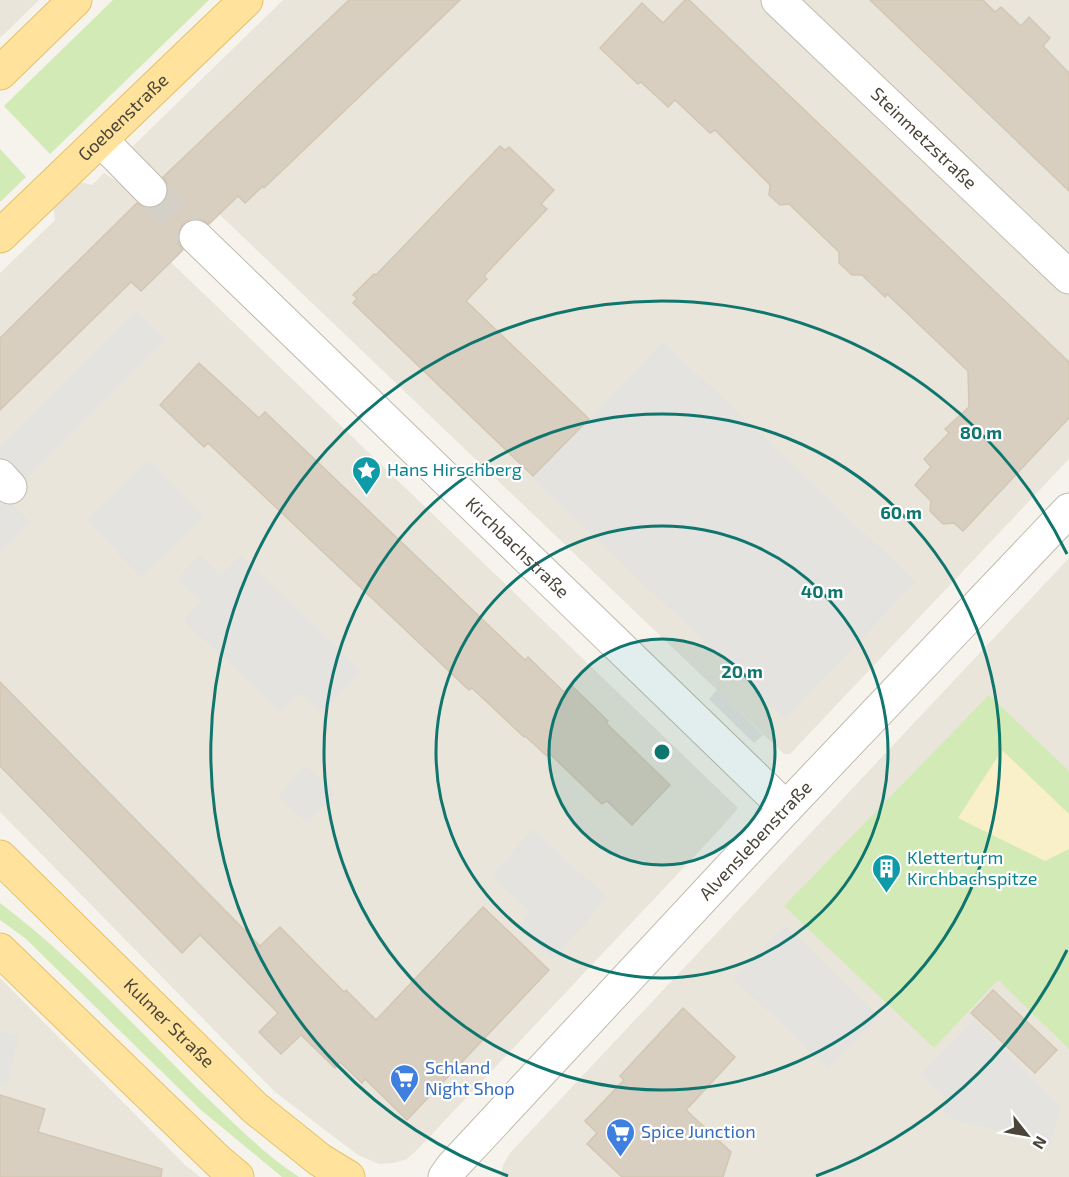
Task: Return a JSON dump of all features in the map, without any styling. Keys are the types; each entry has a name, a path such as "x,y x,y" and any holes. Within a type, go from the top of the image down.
{"main road":[{"path":"0,73 75,0"},
{"name":"Goebenstraße","path":"0,236 246,0"},
{"name":"Kulmer Straße","path":"0,857 255,1108 320,1160 348,1177"},
{"path":"0,950 237,1177"}],"street":[{"name":"Steinmetzstraße","path":"778,0 1069,277"},
{"path":"101,140 150,190"},
{"name":"Kirchbachstraße","path":"196,237 786,808"},
{"name":"Alvenslebenstraße","path":"445,1177 786,808 1069,510"}],"shaded area":[{"path":"0,0 39,0 0,38"},
{"path":"283,0 1069,0 1069,459 790,754 784,754 174,171 158,182 131,148"},
{"path":"104,173 142,197 125,218 738,808 417,1150 407,1159 394,1163 379,1164 358,1155 275,1092 0,812 0,273 55,220 53,206 77,181 92,185"},
{"path":"137,310 166,339 6,498 30,522 0,552 0,445"},
{"path":"663,341 916,582 785,719 532,478"},
{"path":"149,460 204,517 141,577 86,520"},
{"path":"200,555 221,575 241,555 362,671 322,713 300,693 281,713 183,620 201,602 177,579"},
{"path":"1069,558 1069,1177 501,1177 503,1165 510,1153"},
{"path":"717,690 763,735 754,743 709,699"},
{"path":"304,765 335,792 308,823 278,797"},
{"path":"533,829 608,898 553,959 518,927 530,912 491,876"},
{"path":"785,925 879,1016 828,1069 733,978"},
{"path":"0,978 185,1165 200,1177 0,1177"},
{"path":"974,1020 1061,1106 1050,1146 942,1116 946,1099 920,1074"},
{"path":"0,1031 19,1035 7,1085 0,1083"}],"green space":[{"path":"113,0 209,0 50,154 4,106"},
{"path":"0,149 26,177 0,202"},
{"path":"989,695 1069,771 1069,1049 998,980 934,1048 784,906"},
{"path":"0,903 78,969 247,1136 299,1177 282,1177 201,1110 25,938 0,920"}],"sand":[{"path":"1002,750 1069,814 1069,849 1045,861 958,818"}],"building":[{"path":"349,0 460,0 264,188 263,186 245,203 238,196 209,224 200,219 191,219 183,224 178,233 178,243 183,250 141,291 131,282 0,410 0,338 137,203 146,208 155,208 163,204 168,194 168,185 163,177"},
{"path":"685,0 689,0 1069,362 1069,418 963,531 954,523 943,524 930,511 931,501 915,485 931,467 924,459 949,433 945,429 969,407 968,371 887,294 885,297 862,275 852,275 839,263 839,252 789,204 780,205 769,195 770,185 715,130 710,133 675,100 668,107 641,82 638,84 600,48 642,3 663,23"},
{"path":"870,0 983,0 995,12 1001,7 1021,26 1029,17 1050,38 1043,46 1069,73 1069,191"},
{"path":"500,146 505,150 509,147 554,190 541,204 547,209 484,276 487,279 466,301 589,419 533,476 353,303 357,298 353,295 374,274 376,275"},
{"path":"199,363 259,418 265,412 525,660 528,657 564,692 571,685 608,721 606,723 670,785 632,825 607,801 602,804 549,753 547,756 524,737 472,688 469,690 208,443 204,447 160,405"},
{"path":"0,682 260,946 280,927 344,992 346,990 376,1020 483,907 549,970 407,1120 365,1079 362,1083 340,1062 335,1068 301,1035 281,1054 259,1032 278,1013 200,935 182,953 0,766"},
{"path":"993,990 1057,1050 1035,1073 971,1013"},
{"path":"683,1008 735,1057 686,1110 731,1152 723,1177 622,1177 587,1144 597,1133 585,1121 624,1080 620,1076"},
{"path":"0,1095 45,1109 38,1132 162,1169 161,1177 0,1177"}],"tunnel":[{"path":"150,190 196,237"}],"place":[{"name":"Hans Hirschberg","path":"366,496"},
{"name":"Kletterturm Kirchbachspitze","path":"886,894"},
{"name":"Schland Night Shop","path":"404,1104"},
{"name":"Spice Junction","path":"620,1158"}]}
